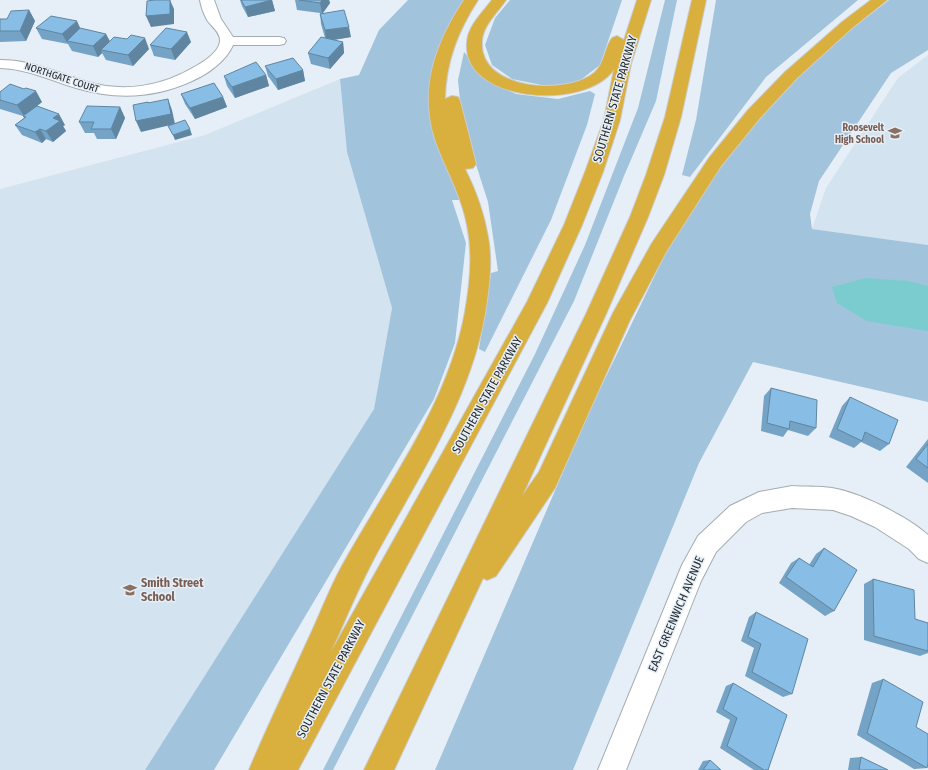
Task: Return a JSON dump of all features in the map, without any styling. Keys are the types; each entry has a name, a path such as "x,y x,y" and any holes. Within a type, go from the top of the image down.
{"highway":[{"path":"471,0 456,21 446,42 439,70 437,95 444,139 464,186 480,234"},
{"path":"264,770 354,569 399,492 432,431 464,359 473,326 479,292 482,256 479,200 457,127 452,99 452,84 456,55 460,43 472,20 486,0"},
{"path":"500,0 485,19 476,36 474,49 476,56 484,70 500,81 528,90 548,92 580,87 598,79 603,74 611,61 631,0"},
{"name":"SOUTHERN STATE PARKWAY","path":"282,770 537,303 573,225 594,172 612,120 623,64 644,0"},
{"path":"379,770 596,314 639,217 655,175 673,118 699,0"},
{"path":"449,621 547,480 601,359 624,313 659,248 711,168 754,114 791,75 847,25 880,0"}],"street":[{"path":"207,0 214,19 225,34 227,41 279,41"},
{"name":"NORTHGATE COURT","path":"0,64 15,63 31,66 104,91 143,91 168,85 192,76 216,58 222,52 227,41"},
{"name":"EAST GREENWICH AVENUE","path":"612,770 691,574 707,544 738,514 759,503 792,497 833,499 856,506 883,519 923,546"}],"shaded area":[{"path":"408,0 465,0 432,98 463,200 452,200 466,243 455,343 434,399 214,770 145,770 374,409 392,308 347,152 340,79 359,75 379,30"},
{"path":"510,0 622,0 600,65 578,82 546,86 512,79 492,65 485,45 495,18"},
{"path":"665,0 677,0 656,101 574,301 333,770 323,770 535,354 585,245 638,108"},
{"path":"716,0 858,0 766,77 690,177 682,175 696,120"},
{"path":"889,0 928,0 928,50 891,73 819,181 810,214 812,229 928,245 928,402 753,362 699,463 573,770 435,770 588,414 673,238 734,147 821,53"},
{"path":"464,52 490,81 516,94 558,99 590,91 595,94 587,125 551,220 485,352 479,349 491,273 498,271 488,202 462,121 458,80"},
{"name":"Roosevelt High School","path":"928,55 928,245 812,229 826,188 898,78"},
{"name":"Smith Street School","path":"340,79 347,152 392,308 374,409 145,770 0,770 0,189 205,135"},
{"path":"866,278 908,281 928,286 928,331 867,321 837,303 832,287"}],"building":[{"path":"170,0 170,14 146,16 147,1"},
{"path":"241,0 272,0 245,7"},
{"path":"299,0 322,0 320,3"},
{"path":"29,10 20,31 0,31 0,19 7,19 11,11"},
{"path":"344,10 349,27 325,30 320,14"},
{"path":"51,16 77,21 62,34 36,28"},
{"path":"80,28 106,34 93,46 67,41"},
{"path":"166,28 187,32 171,49 150,45"},
{"path":"131,35 145,38 128,55 101,50 114,37 127,39"},
{"path":"321,37 343,42 328,58 308,53"},
{"path":"293,58 303,70 276,79 265,66"},
{"path":"256,62 266,75 232,87 224,76"},
{"path":"214,83 223,97 190,108 181,94"},
{"path":"10,84 36,91 17,105 0,100 0,92"},
{"path":"168,99 171,114 136,121 133,105"},
{"path":"37,106 59,114 53,118 60,121 46,131 40,129 35,132 15,125 26,117 23,116"},
{"path":"87,106 120,107 111,129 91,129 94,122 79,122"},
{"path":"185,120 190,129 173,135 168,126"},
{"path":"771,388 817,400 816,428 790,421 789,429 767,423"},
{"path":"850,397 898,420 889,444 865,432 862,441 837,429"},
{"path":"928,444 928,468 916,459"},
{"path":"824,548 857,570 834,611 786,577 799,558 813,567"},
{"path":"873,579 914,590 915,619 928,623 928,651 874,636"},
{"path":"756,612 808,639 792,694 752,672 761,644 748,637"},
{"path":"883,679 923,702 916,727 928,734 927,768 867,733"},
{"path":"733,683 787,715 768,770 764,770 727,746 737,718 723,709"},
{"path":"861,757 888,770 859,770"},
{"path":"710,760 721,770 703,770"}],"place":[{"name":"Roosevelt High School","path":"895,133"},
{"name":"Smith Street School","path":"130,590"}]}
